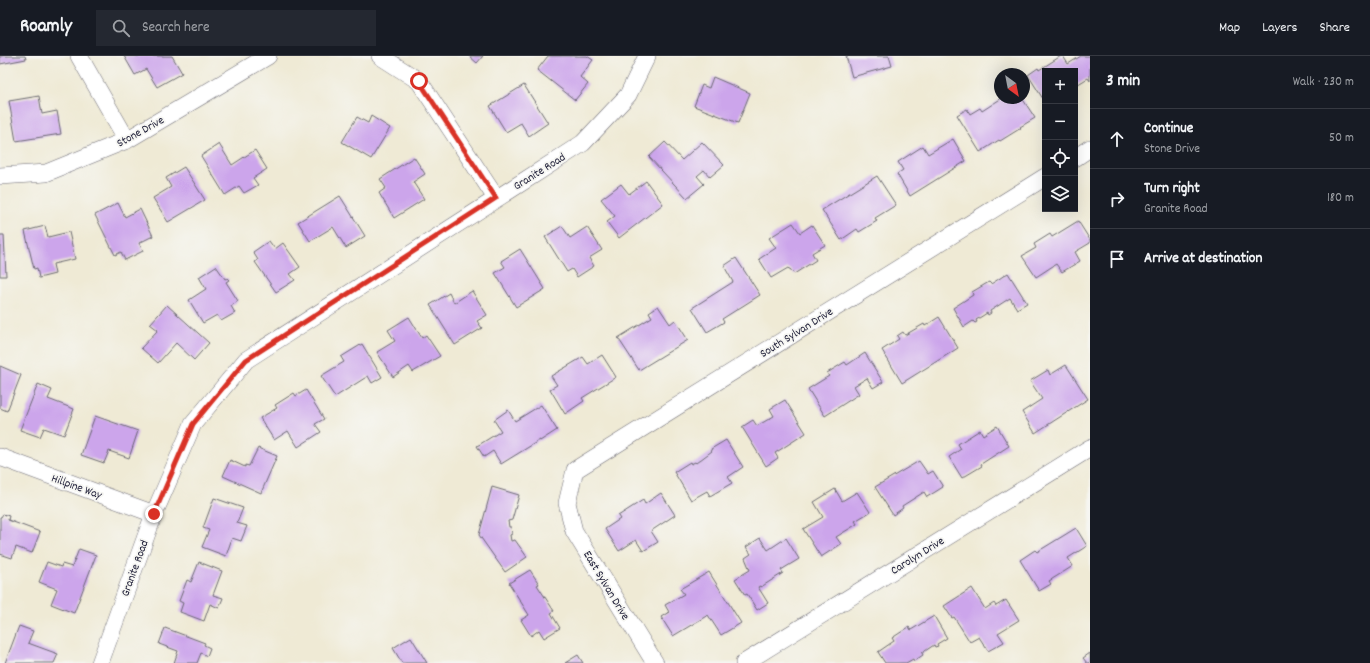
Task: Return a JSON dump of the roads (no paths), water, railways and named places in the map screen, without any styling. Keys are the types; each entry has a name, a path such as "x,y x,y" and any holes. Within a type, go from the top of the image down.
{"street":[{"path":"79,56 127,140"},
{"name":"Stone Drive","path":"0,176 46,173 127,140 268,56"},
{"path":"380,56 419,81 496,198"},
{"name":"Granite Road","path":"100,663 154,514 193,424 246,360 583,143 628,95 647,56"},
{"path":"1078,156 1090,148"},
{"name":"South Sylvan Drive","path":"567,503 575,470 1042,178"},
{"name":"Carolyn Drive","path":"744,663 1090,448"},
{"name":"Hillpine Way","path":"0,457 154,514"},
{"name":"East Sylvan Drive","path":"567,503 574,531 655,663"}]}
